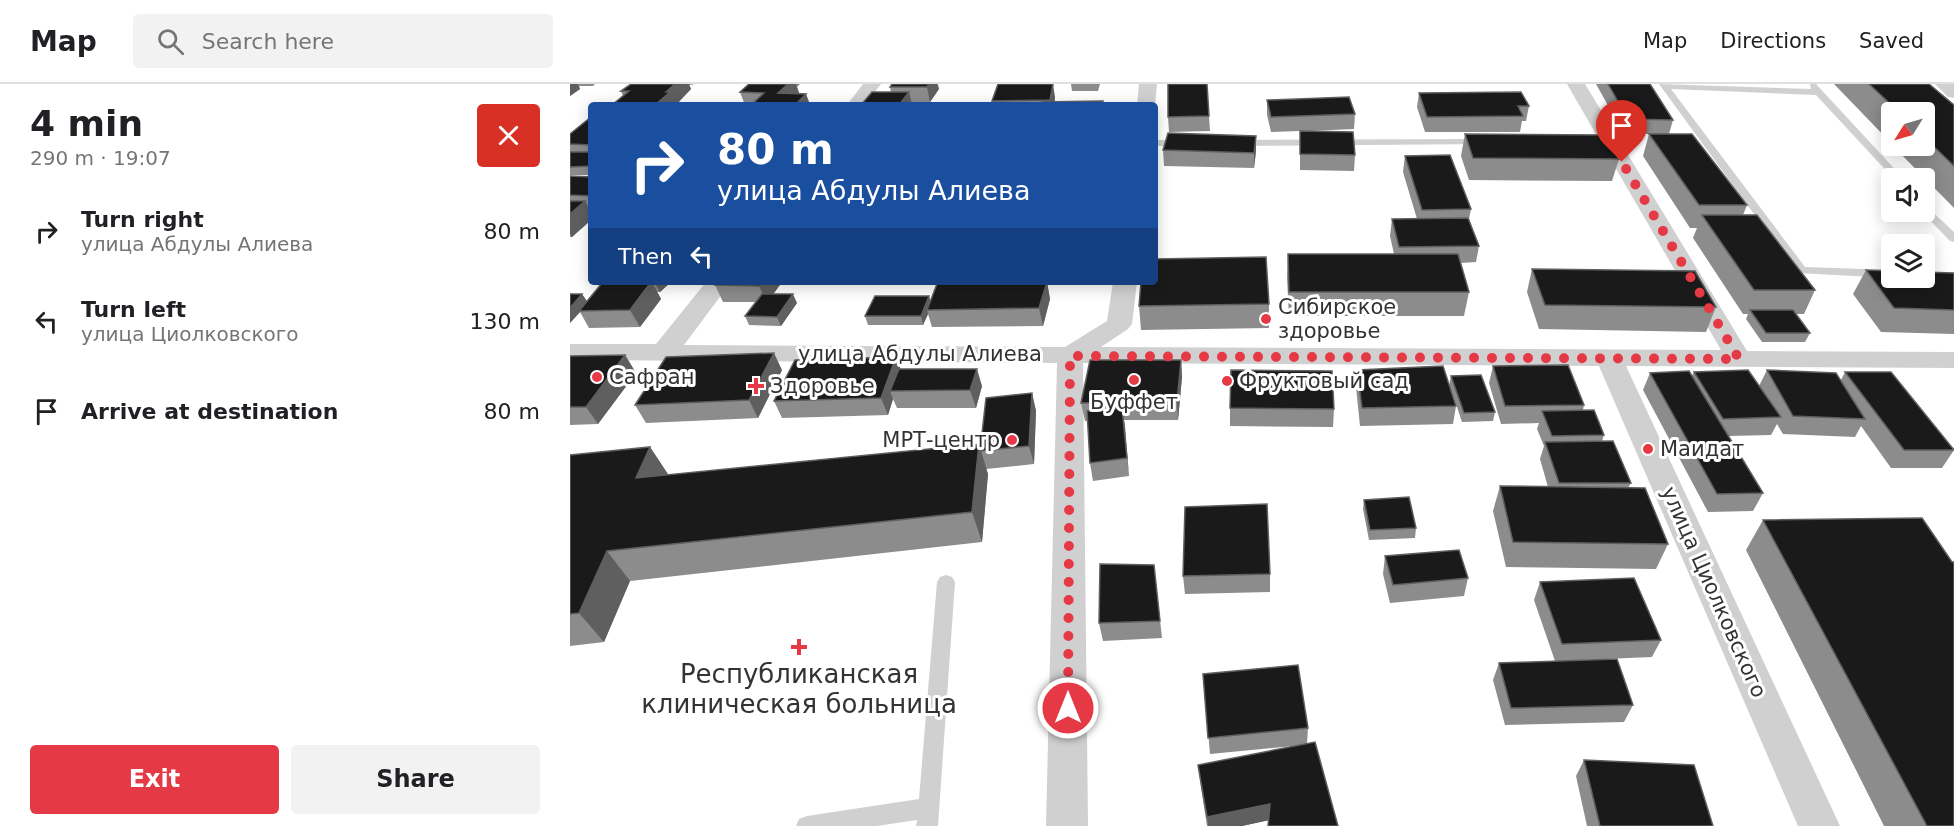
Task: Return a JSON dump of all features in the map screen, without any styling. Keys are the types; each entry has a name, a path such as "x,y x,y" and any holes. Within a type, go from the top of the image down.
{"street":[{"path":"858,102 872,84"},
{"path":"1146,102 1148,84"},
{"path":"1576,84 1605,142 1739,359"},
{"path":"1944,84 1954,93"},
{"path":"664,352 717,285"},
{"path":"1067,826 1070,356 1119,324 1125,285"},
{"name":"улица Абдулы Алиева","path":"570,352 1954,360"},
{"name":"улица Циолковского","path":"1609,358 1819,826"}],"lane":[{"path":"1664,85 1814,88 1889,168"},
{"path":"1664,85 1801,270 1881,274"},
{"path":"1227,143 1491,142"},
{"path":"1158,143 1191,143"},
{"path":"1935,219 1954,239"},
{"path":"807,826 928,817 946,582"}],"building":[{"path":"631,84 675,84 658,102 616,102 629,91 621,91"},
{"path":"749,84 788,84 778,93 806,94 798,102 754,102 764,93 740,92"},
{"path":"892,84 929,84 927,87 890,87"},
{"path":"998,84 1053,84 1050,100 992,101"},
{"path":"1168,84 1207,84 1209,116 1168,117"},
{"path":"1608,84 1650,84 1673,120 1628,119"},
{"path":"1869,84 1929,84 1954,105 1954,166 1935,148 1935,102 1888,102"},
{"path":"872,92 909,92 901,102 864,102"},
{"path":"1521,92 1529,106 1518,106 1523,116 1427,117 1419,93"},
{"path":"1349,97 1355,114 1271,117 1267,100"},
{"path":"1103,101 1103,102 1042,102"},
{"path":"588,119 588,145 570,144 570,134"},
{"path":"1300,131 1353,132 1355,155 1300,154"},
{"path":"1168,133 1256,136 1254,153 1163,150"},
{"path":"1465,134 1605,135 1619,159 1473,158"},
{"path":"1649,134 1692,134 1747,205 1699,205"},
{"path":"570,152 588,152 588,166 570,167"},
{"path":"1450,155 1471,209 1422,210 1405,156"},
{"path":"570,176 588,177 588,196 570,195"},
{"path":"570,201 585,201 570,214"},
{"path":"1702,215 1757,215 1815,290 1754,290"},
{"path":"1468,218 1479,246 1399,247 1392,219"},
{"path":"1288,254 1458,254 1469,292 1289,292"},
{"path":"1266,257 1269,304 1139,306 1141,285 1158,285 1158,259"},
{"path":"1532,269 1695,271 1716,307 1545,305"},
{"path":"1866,270 1881,271 1881,288 1935,288 1935,272 1954,273 1954,310 1894,308"},
{"path":"600,285 649,285 630,310 579,311"},
{"path":"937,285 1046,285 1039,308 927,310"},
{"path":"570,294 582,294 570,308"},
{"path":"762,294 793,294 777,317 745,316"},
{"path":"875,296 929,296 921,316 865,316"},
{"path":"1750,310 1793,310 1810,333 1766,333"},
{"path":"774,353 749,400 635,405 666,357"},
{"path":"625,355 586,407 570,407 570,356"},
{"path":"896,357 881,398 774,401 795,360"},
{"path":"1090,360 1181,360 1177,402 1081,403"},
{"path":"1568,365 1584,405 1505,406 1493,366"},
{"path":"1443,366 1456,406 1362,408 1357,370"},
{"path":"899,369 977,369 970,390 890,391"},
{"path":"1231,370 1332,371 1334,409 1230,408"},
{"path":"1748,370 1781,417 1723,419 1694,372"},
{"path":"1767,370 1836,373 1865,419 1793,416"},
{"path":"1689,371 1763,493 1717,494 1650,373"},
{"path":"1845,372 1891,372 1954,450 1904,450"},
{"path":"1481,375 1495,412 1464,413 1451,376"},
{"path":"1032,393 1029,446 980,451 986,398"},
{"path":"1122,408 1127,458 1090,463 1087,411"},
{"path":"1594,410 1604,435 1552,436 1542,411"},
{"path":"1613,441 1631,483 1559,483 1545,442"},
{"path":"979,444 972,512 607,551 579,613 570,614 570,455 650,447 636,478"},
{"path":"1500,486 1645,488 1668,544 1513,542"},
{"path":"1409,497 1416,528 1370,530 1364,500"},
{"path":"1267,504 1270,574 1183,576 1185,507"},
{"path":"1922,518 1954,562 1954,826 1927,826 1763,520"},
{"path":"1459,550 1468,578 1393,585 1385,556"},
{"path":"1100,564 1154,565 1160,621 1099,623"},
{"path":"1634,578 1661,640 1562,644 1540,582"},
{"path":"1617,659 1633,705 1511,708 1499,663"},
{"path":"1298,665 1308,728 1208,738 1203,674"},
{"path":"1315,742 1338,826 1268,826 1270,804 1207,817 1198,765"},
{"path":"1584,760 1694,765 1713,826 1600,826"}],"place":[{"name":"Сибирское здоровье","path":"1266,319"},
{"name":"Сафран","path":"597,377"},
{"name":"Буффет","path":"1134,380"},
{"name":"Фруктовый сад","path":"1227,381"},
{"name":"Здоровье","path":"756,386"},
{"name":"МРТ-центр","path":"1012,440"},
{"name":"Маидат","path":"1648,449"},
{"name":"Республиканская клиническая больница","path":"799,647"}],"route":[{"path":"1068,708 1070,356 1739,359 1622,162"}]}
